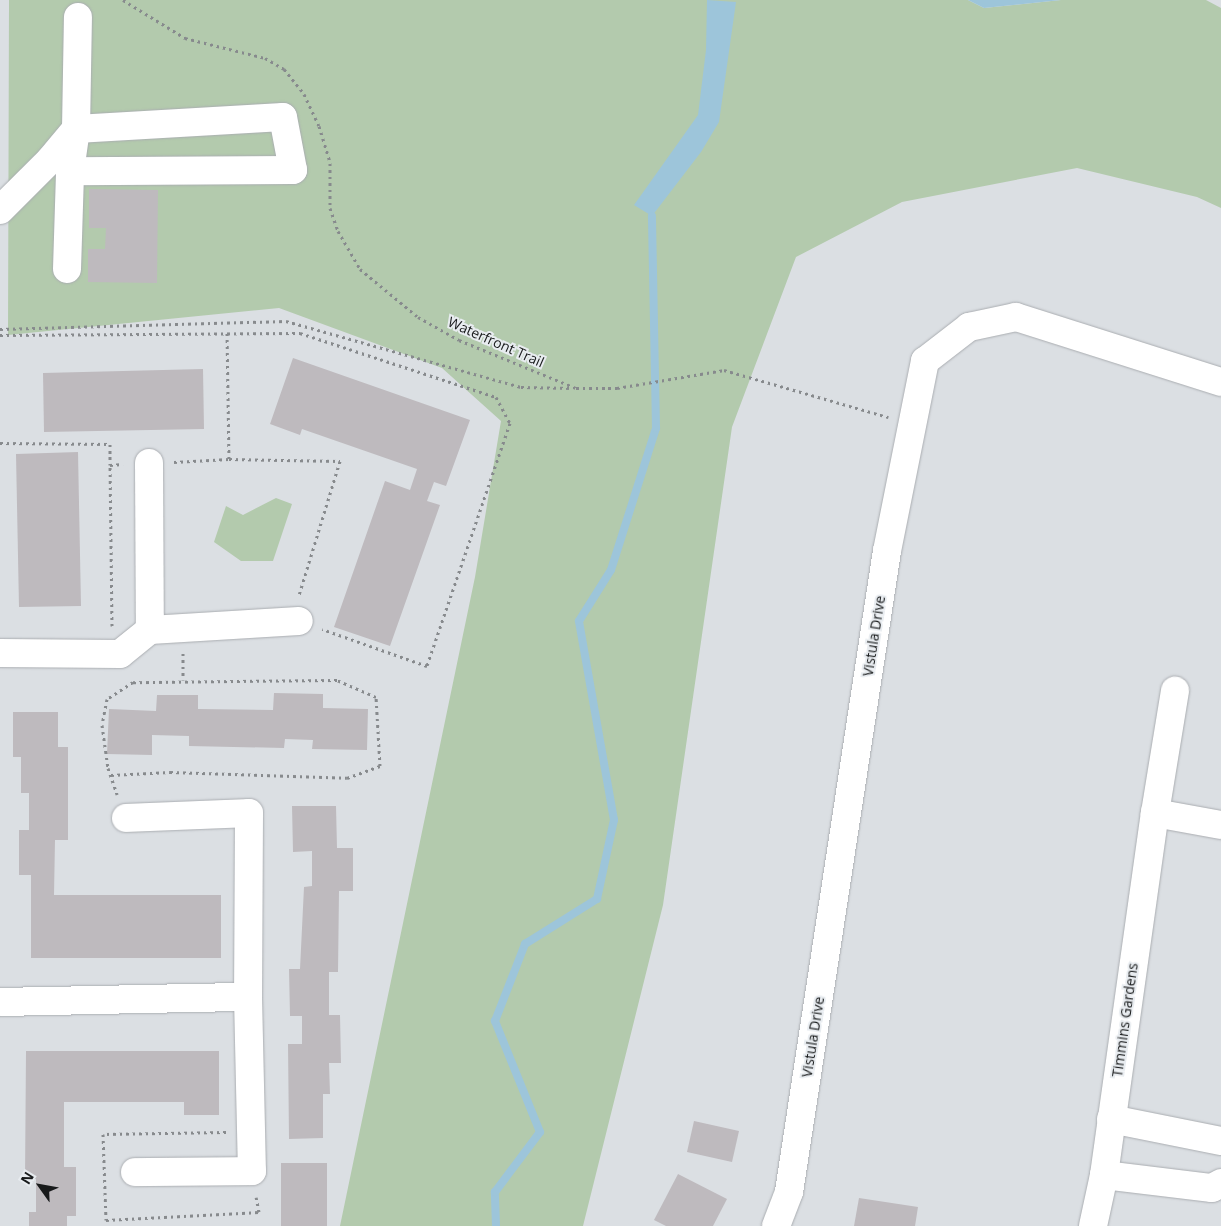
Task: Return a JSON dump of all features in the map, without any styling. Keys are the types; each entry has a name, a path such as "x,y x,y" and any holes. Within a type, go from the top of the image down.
{"street":[{"path":"67,269 70,172 76,129 78,18"},
{"path":"0,210 50,160 76,129 283,117 294,170 70,172"},
{"name":"Vistula Drive","path":"776,1226 789,1192 887,551 910,422 925,361 969,327 1016,317 1221,382"},
{"path":"149,463 150,630"},
{"path":"0,653 120,654 150,630 299,620"},
{"name":"Timmins Gardens","path":"1093,1226 1104,1175 1155,813 1175,691"},
{"path":"126,818 249,813 248,997 252,1171 136,1172"},
{"path":"1155,813 1221,825"},
{"path":"0,1002 248,997"},
{"path":"1111,1119 1221,1141"},
{"path":"1104,1175 1212,1188 1221,1183"}],"path":[{"name":"Waterfront Trail","path":"123,0 185,38 265,58 284,69 304,94 319,126 330,162 330,208 338,231 360,269 411,312 459,340 576,388 617,388 731,371 910,422"},
{"path":"0,329 286,321 521,387 576,388"},
{"path":"0,335 300,333 496,397 510,423 427,666 299,620 295,608 340,461 229,459 110,465"},
{"path":"227,334 229,459"},
{"path":"0,443 110,444 112,653"},
{"path":"111,775 170,772 347,778 380,766 376,697 337,680 133,682 107,699 102,725 111,775 126,818"}],"green space":[{"path":"9,0 968,0 984,8 1061,0 1206,0 1221,8 1221,208 1197,197 1077,168 902,202 796,257 732,427 663,905 583,1226 340,1226 475,577 501,421 442,368 279,308 8,335"},
{"path":"276,498 292,504 273,561 241,561 214,542 226,506 243,515"}],"water":[{"path":"707,0 736,2 719,122 701,152 652,216 634,205 698,115 706,50"},
{"path":"968,0 1061,0 984,8"}],"building":[{"path":"89,189 158,190 157,283 88,282 88,249 105,249 106,228 89,228"},
{"path":"293,358 470,420 446,486 434,482 427,501 440,505 390,646 334,627 385,481 410,490 417,469 302,429 300,435 270,424"},
{"path":"203,369 204,429 44,432 43,373"},
{"path":"78,452 81,606 19,607 16,454"},
{"path":"274,693 323,694 323,708 368,709 367,750 312,749 313,740 285,739 284,748 189,746 189,736 152,735 152,755 107,754 109,709 156,711 157,695 198,695 198,709 273,710"},
{"path":"13,712 58,712 58,747 68,747 68,840 55,840 54,895 221,895 221,958 31,958 31,875 19,875 19,830 29,830 29,793 21,793 21,757 13,757"},
{"path":"292,806 336,806 337,848 353,848 353,891 339,891 338,972 329,972 329,1015 340,1015 341,1063 329,1063 330,1094 323,1094 323,1138 289,1139 288,1044 302,1044 302,1016 290,1016 289,969 300,969 304,887 312,886 312,851 293,852"},
{"path":"26,1051 219,1051 219,1115 184,1115 184,1102 64,1102 64,1167 76,1167 76,1216 67,1216 67,1226 29,1226 29,1212 36,1212 36,1179 25,1179"},
{"path":"694,1121 739,1131 732,1162 687,1152"},
{"path":"281,1163 327,1163 327,1226 281,1226"},
{"path":"678,1174 727,1199 713,1226 666,1226 654,1220"},
{"path":"859,1198 918,1207 915,1226 854,1226"}],"waterway":[{"path":"496,1226 495,1192 540,1132 495,1021 525,944 597,899 614,820 579,621 611,570 656,428 652,216"}]}
